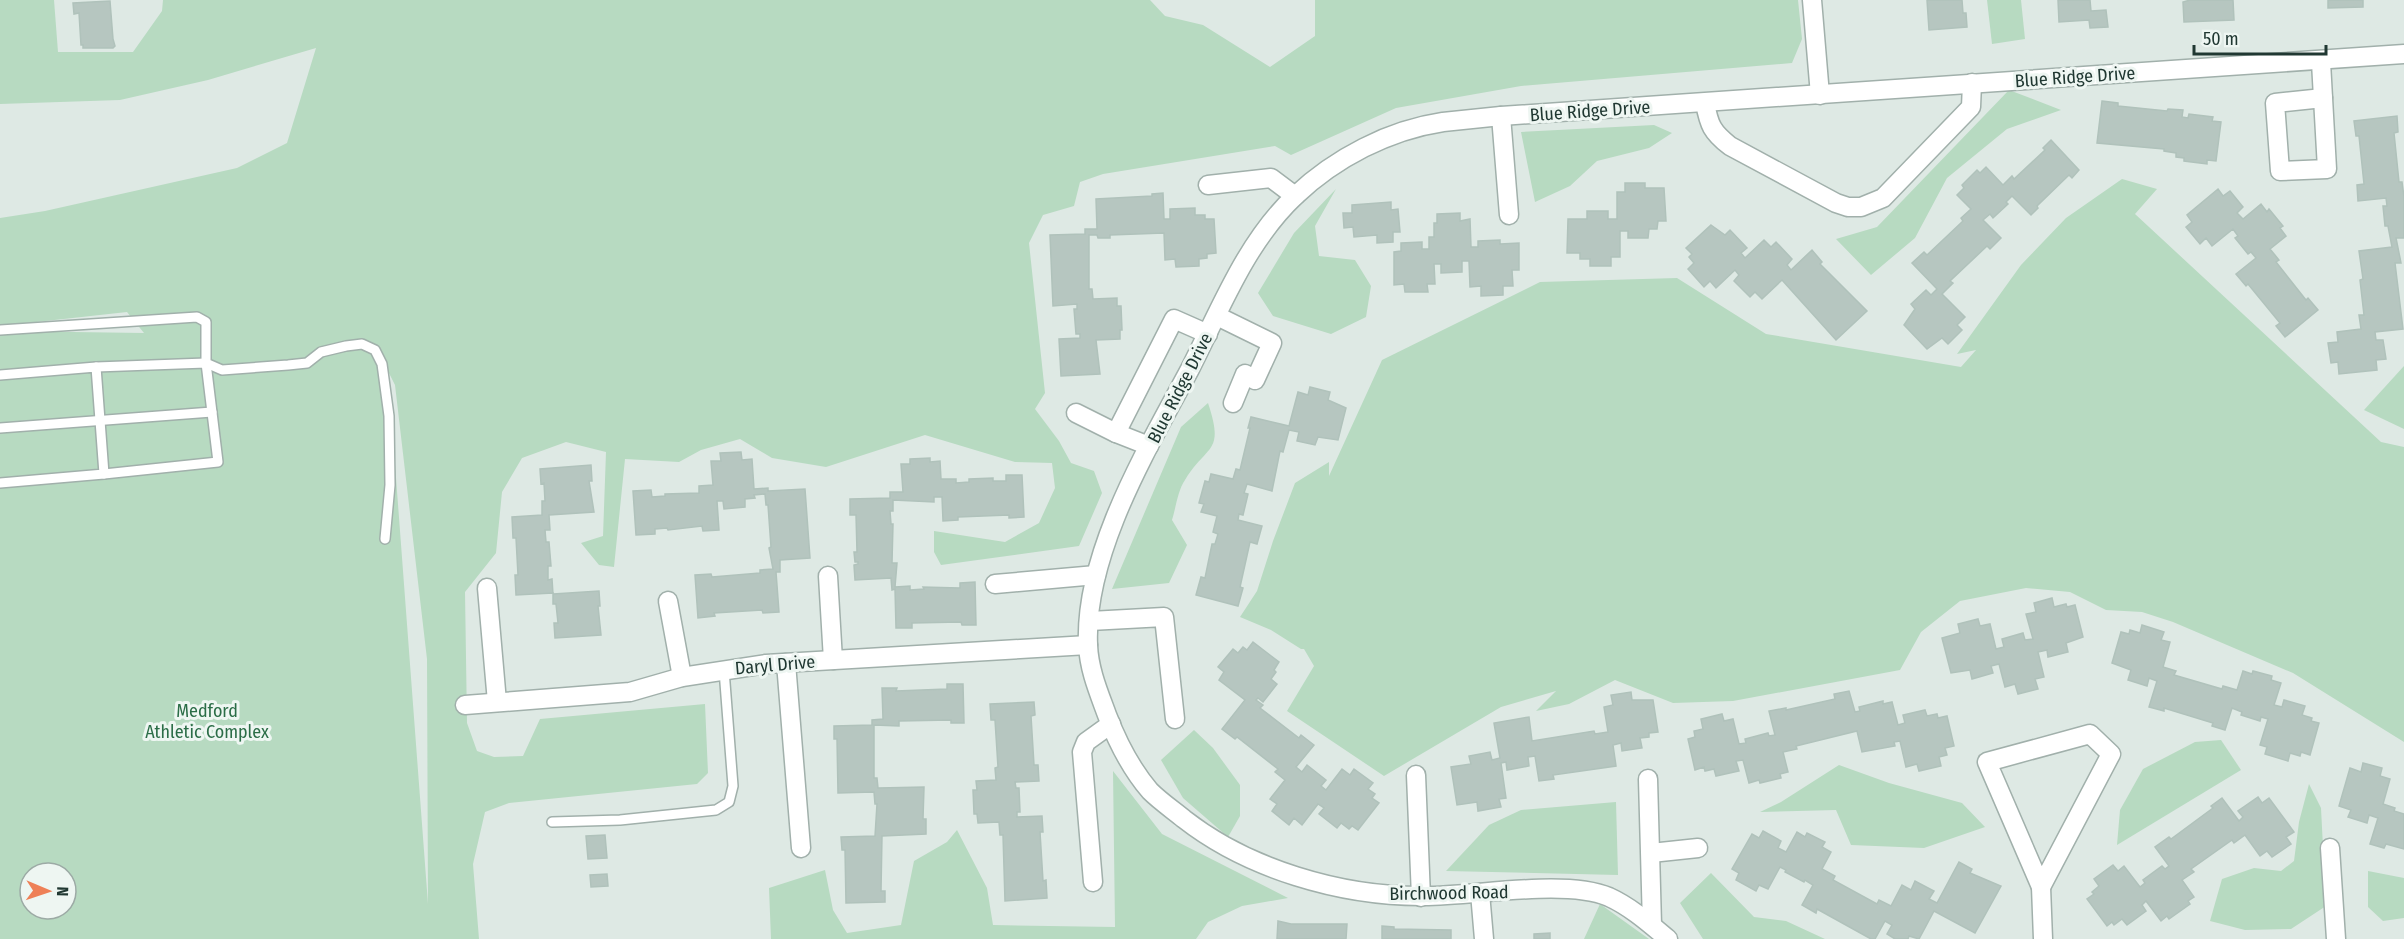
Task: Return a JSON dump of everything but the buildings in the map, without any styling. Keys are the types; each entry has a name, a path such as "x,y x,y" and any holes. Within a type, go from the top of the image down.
{"street":[{"path":"1812,0 1820,95"},
{"name":"Blue Ridge Drive","path":"1088,645 1096,575 1113,526 1149,446 1235,279 1264,232 1295,196 1334,165 1384,138 1439,123 1501,116 2321,62 2404,54"},
{"path":"2321,62 2327,169 2280,171 2275,103 2323,98"},
{"path":"1706,103 1709,123 1717,136 1730,146 1836,203 1848,207 1861,207 1882,198 1971,107 1972,84"},
{"path":"1501,116 1509,215"},
{"path":"1208,185 1271,178 1295,196"},
{"path":"1217,316 1272,343 1255,380 1245,374 1233,403"},
{"path":"1116,433 1174,319 1208,334"},
{"path":"1076,413 1149,446"},
{"path":"995,584 1096,575"},
{"path":"828,576 833,660"},
{"path":"487,588 496,702"},
{"path":"668,601 682,677"},
{"path":"1090,621 1164,617 1175,719"},
{"name":"Daryl Drive","path":"465,705 630,692 682,677 786,663 1088,645"},
{"name":"Birchwood Road","path":"1088,645 1091,669 1111,724 1123,750 1150,790 1185,820 1226,847 1310,882 1366,893 1421,897 1550,889 1592,892 1607,896 1624,905 1668,939"},
{"path":"786,663 801,848"},
{"path":"1093,882 1082,752 1086,742 1111,724"},
{"path":"2041,887 2111,754 2090,734 1987,762 2041,887 2043,939"},
{"path":"1416,775 1421,897"},
{"path":"1648,779 1652,925"},
{"path":"1651,854 1698,848"},
{"path":"2330,848 2336,939"},
{"path":"1480,893 1484,939"}],"lane":[{"path":"0,330 198,316 206,322 206,363 218,462 0,483"},
{"path":"0,375 96,367 206,363 222,370 288,365 308,363 321,352 363,344 375,350 382,364 389,416 390,485 385,540"},
{"path":"96,367 98,419 104,474"},
{"path":"0,428 212,412"},
{"path":"552,822 620,820 716,810 729,802 733,786 724,670"}],"green space":[{"name":"Medford Athletic Complex","path":"0,0 54,0 58,52 133,52 162,11 163,0 1150,0 1165,16 1203,25 1270,67 1315,36 1315,0 1798,0 1802,39 1792,63 1521,86 1396,108 1291,155 1275,146 1103,174 1080,182 1074,206 1043,215 1029,243 1045,393 1035,409 1059,441 1071,463 1094,471 1102,493 1079,546 941,565 934,552 934,531 1005,542 1039,523 1055,488 1052,463 1015,462 925,435 826,467 772,458 740,439 701,450 679,462 625,459 614,567 599,565 581,543 603,536 606,452 566,442 522,458 502,492 496,553 465,592 467,723 477,751 494,757 523,756 540,719 705,704 708,773 697,784 509,803 485,812 473,864 479,939 0,939 0,331 144,333 127,312 0,326 0,218 45,211 237,168 287,143 316,48 208,80 120,100 0,104","holes":["388,371 395,385 427,659 428,904"]},
{"path":"1987,0 2021,0 2025,39 1992,44"},
{"path":"2009,90 2061,110 2007,129 1947,178 1915,238 1871,275 1836,239 1877,227"},
{"path":"1654,125 1672,133 1649,148 1597,161 1570,186 1535,202 1521,132"},
{"path":"2122,179 2157,189 2135,214 2381,442 2404,447 2404,742 2293,673 2173,622 2142,612 2106,610 2070,592 2026,588 1960,601 1921,632 1900,670 1733,701 1673,703 1615,680 1569,704 1536,711 1556,691 1501,707 1384,776 1287,711 1314,666 1304,649 1271,630 1240,617 1257,591 1295,483 1329,462 1329,476 1382,360 1540,282 1677,278 1766,334 1961,367 1976,350 1957,354 2021,265 2066,218"},
{"path":"1336,189 1315,226 1319,256 1355,260 1371,286 1366,317 1331,334 1273,316 1258,293 1294,233"},
{"path":"2404,366 2404,429 2364,410"},
{"path":"1208,403 1215,431 1214,440 1185,480 1179,494 1172,520 1187,545 1169,583 1112,589 1181,427"},
{"path":"1194,730 1213,748 1240,785 1240,816 1228,837 1183,798 1161,760"},
{"path":"2221,740 2241,770 2117,845 2120,810 2143,769 2195,742"},
{"path":"1839,765 1889,783 1962,803 1985,827 1924,848 1851,845 1836,810 1760,812 1781,802"},
{"path":"1113,771 1162,834 1288,898 1242,906 1208,922 1196,939 771,939 769,888 825,870 833,910 847,933 901,925 914,861 947,842 957,830 987,888 993,925 1115,927"},
{"path":"2309,784 2321,808 2326,906 2291,929 2245,930 2210,921 2222,879 2254,868 2281,871 2294,861 2299,822"},
{"path":"1616,802 1618,875 1446,871 1489,825 1521,810"},
{"path":"2368,871 2404,878 2404,918 2383,921 2368,907"},
{"path":"1711,873 1754,917 1786,921 1825,939 1703,939 1680,903"},
{"path":"1600,904 1649,939 1584,939"}]}
